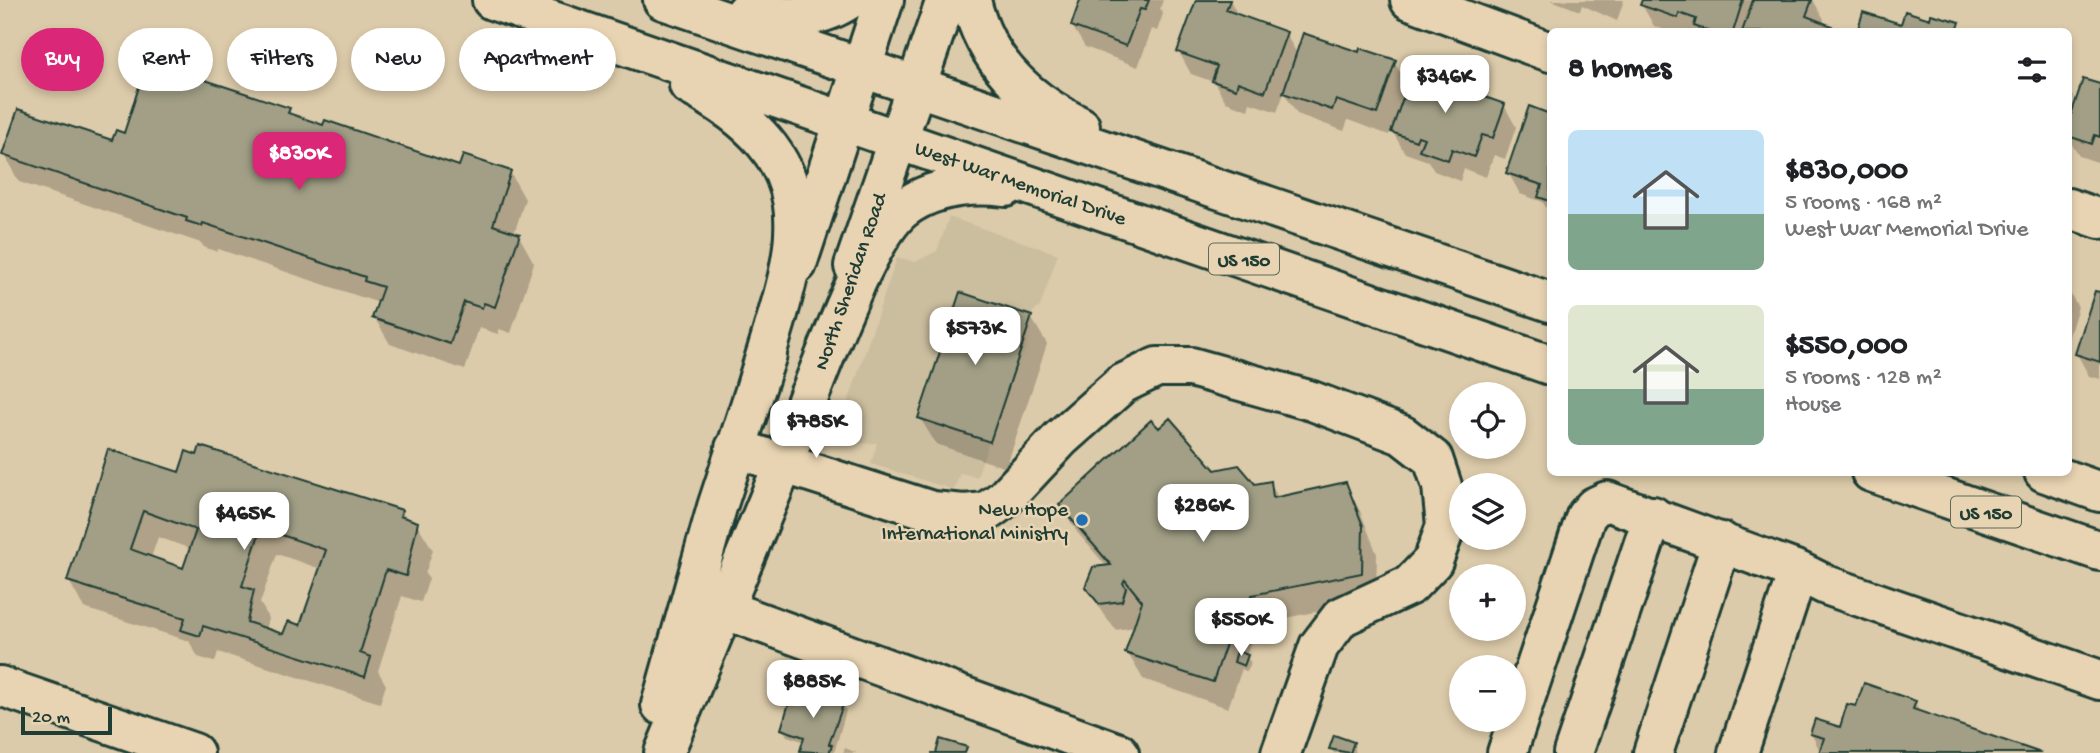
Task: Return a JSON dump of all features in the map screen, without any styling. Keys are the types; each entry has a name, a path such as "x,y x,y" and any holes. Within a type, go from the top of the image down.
{"main road":[{"path":"484,0 681,81 724,106 765,141 788,184 795,209 796,232 788,277 756,387"},
{"name":"West War Memorial Drive","path":"492,0 1547,364"},
{"name":"US 150","path":"663,0 1547,301"},
{"path":"700,0 758,15 792,18 817,14 848,0"},
{"name":"North Sheridan Road","path":"664,753 708,603 735,448 884,0"},
{"name":"North Sheridan Road","path":"648,753 708,603 783,465 946,0"},
{"path":"971,0 981,32 1001,66 1046,107 1146,155 1292,215"},
{"path":"1410,0 1547,51"},
{"path":"797,426 877,243 898,214 925,197 954,187 1010,187 1160,230"},
{"path":"2072,209 2100,219"},
{"path":"735,448 932,510 964,514 986,512 1004,499 1061,438 1122,384 1157,367 1191,367 1312,401 1402,435 1433,458 1442,486 1446,526 1433,561 1410,585 1340,617 1319,646 1281,753"},
{"name":"US 150","path":"1883,476 2100,551"},
{"path":"2055,476 2100,492"},
{"path":"1507,753 1587,516 1594,507 1607,501 1798,571 1826,585 2100,680"},
{"path":"1573,753 1653,516"},
{"path":"1653,753 1722,542"},
{"path":"1738,753 1798,571"},
{"path":"708,603 1119,753"},
{"path":"0,686 194,753"}],"shaded area":[{"path":"949,217 1058,254 1040,307 1033,312 977,477 960,473 954,490 871,464 877,443 830,445 842,420 897,257 915,262 937,251"}],"building":[{"path":"1080,0 1149,0 1145,10 1140,9 1126,46 1071,26"},
{"path":"1196,0 1230,0 1226,10 1287,32 1265,92 1238,82 1236,89 1212,81 1217,66 1177,52"},
{"path":"1642,0 1743,0 1734,28 1700,28 1694,26 1696,19 1679,13 1678,18 1640,5"},
{"path":"1753,0 1812,0 1806,16 1832,26 1831,28 1743,28"},
{"path":"1905,11 1930,19 1931,14 1960,22 1958,28 1858,28 1863,12 1901,24"},
{"path":"1303,33 1359,52 1360,48 1396,60 1377,114 1336,100 1332,110 1283,93"},
{"path":"1415,64 1454,78 1448,93 1465,99 1468,91 1505,104 1493,138 1482,135 1474,157 1452,149 1448,160 1419,150 1424,138 1418,136 1416,141 1391,132"},
{"path":"2083,79 2100,84 2100,137 2095,135 2092,144 2072,137 2072,112"},
{"path":"213,83 227,87 227,91 239,91 290,108 288,113 323,125 325,120 459,166 463,155 511,171 493,225 520,234 495,307 484,303 482,308 464,302 450,344 372,318 383,287 364,281 365,277 203,223 202,226 186,221 187,218 2,155 18,109 112,140 116,130 124,133 138,91 213,91"},
{"path":"1529,106 1547,113 1547,200 1538,197 1542,185 1506,173"},
{"path":"2095,291 2100,292 2100,362 2075,354"},
{"path":"960,292 1032,316 990,442 918,418"},
{"path":"1170,418 1215,470 1239,465 1255,484 1271,481 1273,498 1346,482 1363,526 1362,573 1252,595 1253,611 1239,606 1213,682 1125,653 1142,601 1125,580 1123,583 1126,588 1122,601 1099,604 1085,587 1093,567 1111,565 1059,505 1151,420 1159,428"},
{"path":"200,446 402,510 400,516 418,522 406,576 386,570 360,653 371,657 365,677 203,626 200,636 181,630 185,618 67,581 108,449 179,472 186,451 197,455","holes":["143,511 196,530 183,568 130,549","261,528 326,550 300,625 288,621 283,634 247,622 254,590 242,586"]},
{"path":"1237,651 1248,655 1244,666 1234,662"},
{"path":"1864,683 1916,701 1913,709 2041,753 1819,753 1824,738 1810,734 1815,719 1840,727 1847,704 1856,706"},
{"path":"800,687 844,702 829,744 832,745 829,753 800,751 804,737 781,729 789,703 794,705"},
{"path":"1334,735 1354,742 1350,753 1329,749"},
{"path":"940,739 967,747 965,753 936,753"}],"place":[{"name":"New Hope International Ministry","path":"1082,520"}]}
